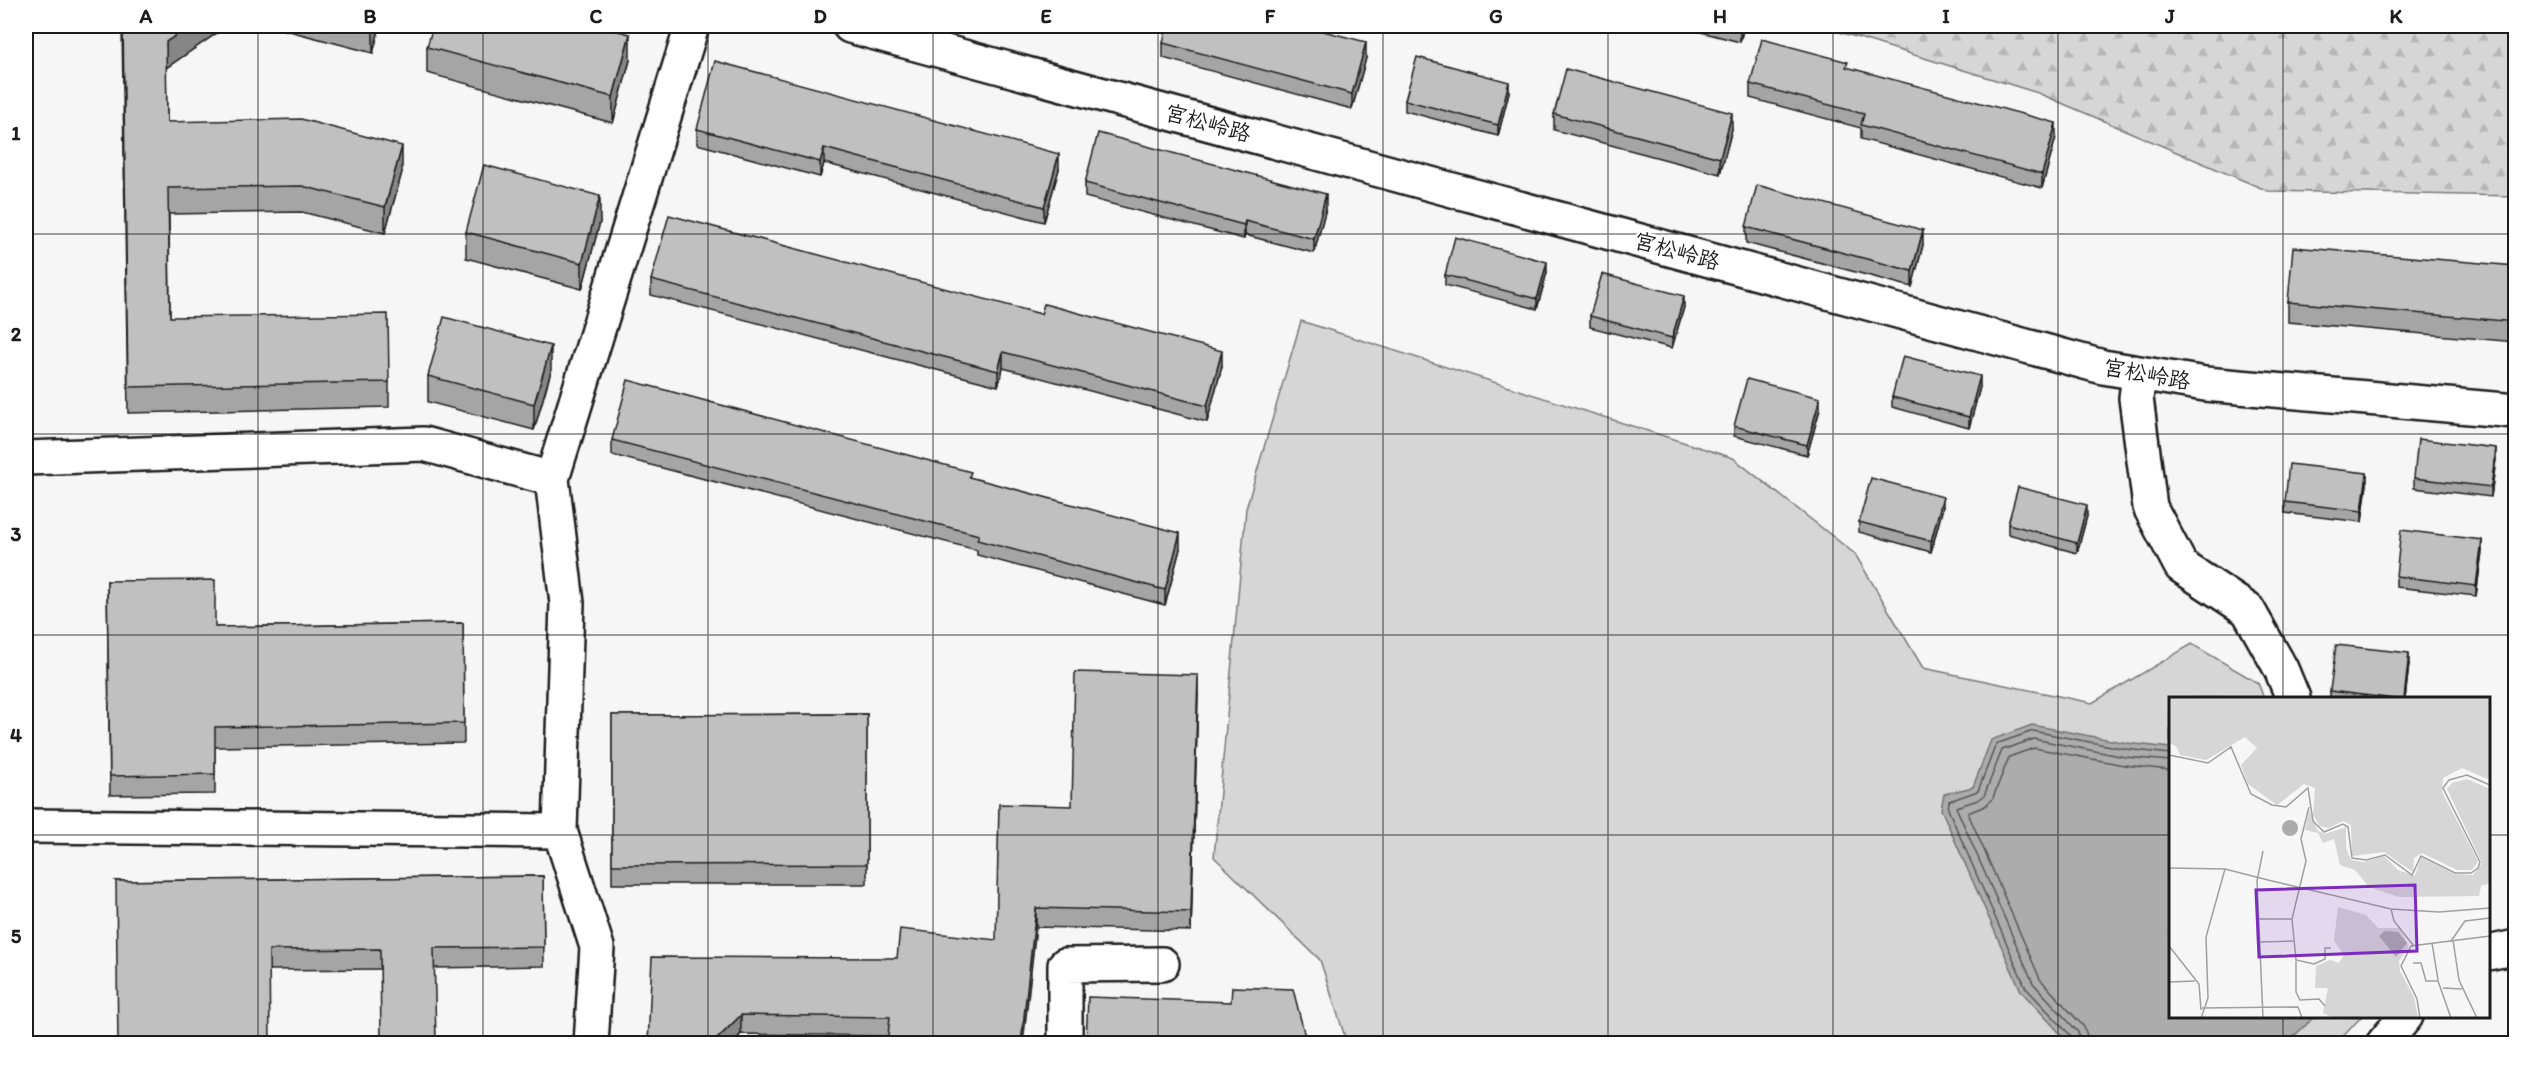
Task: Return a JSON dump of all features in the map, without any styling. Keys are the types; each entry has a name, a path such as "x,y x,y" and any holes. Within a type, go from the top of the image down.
{"street":[{"path":"591,1044 597,947 560,831 567,603 552,479 692,26"},
{"name":"宫松岭路","path":"850,26 2103,368 2205,384 2516,411"},
{"path":"2139,375 2136,398 2150,507 2181,566 2248,610 2282,669 2293,697"},
{"path":"26,458 424,444 552,479"},
{"path":"26,826 560,831"},
{"path":"2490,953 2516,947"},
{"path":"1065,1044 1065,965 1162,964"},
{"path":"2383,1044 2405,1018"}],"green space":[{"path":"1820,26 2515,26 2515,196 2268,191 2038,93"},
{"path":"1301,321 1733,458 1855,554 1923,668 2092,703 2192,644 2258,683 2264,697 2169,697 2169,1018 2360,1018 2336,1044 1347,1043 1320,960 1214,857 1246,509"}],"water":[{"path":"2032,725 2127,743 2169,748 2169,1018 2314,1018 2286,1043 2069,1043 2021,991 1941,809 1944,794 1973,787 1991,740"}],"building":[{"path":"123,26 190,26 166,42 167,122 301,119 402,146 385,207 302,186 168,188 170,317 388,314 389,382 128,387"},
{"path":"433,26 597,26 630,34 613,97 427,47"},
{"path":"1167,26 1304,26 1366,42 1352,94 1163,43"},
{"path":"1762,39 1848,62 1846,67 2056,123 2042,174 1861,125 1864,114 1750,84"},
{"path":"1417,57 1509,82 1498,125 1405,100"},
{"path":"715,61 1059,154 1044,207 824,148 820,162 697,129"},
{"path":"1566,69 1732,113 1720,158 1554,114"},
{"path":"1098,133 1326,194 1314,239 1245,221 1244,225 1085,183"},
{"path":"484,165 600,196 582,263 466,232"},
{"path":"1757,185 1923,230 1912,271 1746,227"},
{"path":"669,215 1041,314 1044,304 1222,351 1207,406 1003,352 998,371 651,280"},
{"path":"1455,237 1547,262 1537,299 1445,275"},
{"path":"2293,247 2516,266 2516,322 2288,302"},
{"path":"1602,274 1684,296 1672,338 1590,316"},
{"path":"444,317 551,346 534,404 428,376"},
{"path":"1903,356 1980,376 1969,417 1892,397"},
{"path":"1747,379 1820,398 1807,445 1734,426"},
{"path":"628,380 971,472 969,477 1180,533 1165,590 977,540 979,535 612,440"},
{"path":"2418,439 2496,448 2491,487 2414,478"},
{"path":"2289,464 2367,473 2362,511 2285,502"},
{"path":"1871,478 1943,497 1931,541 1859,522"},
{"path":"2018,487 2087,505 2077,543 2008,524"},
{"path":"2401,530 2482,540 2476,586 2396,576"},
{"path":"215,580 215,627 463,623 464,723 215,727 215,774 110,776 107,581"},
{"path":"2336,645 2409,653 2404,697 2380,697 2330,691"},
{"path":"1075,672 1198,675 1191,912 1036,908 1021,1044 887,1044 890,1017 741,1015 712,1044 648,1044 652,957 897,958 900,929 996,940 999,804 1072,806"},
{"path":"867,714 867,864 612,865 612,715"},
{"path":"543,876 544,947 434,948 436,1044 381,1044 380,949 269,950 270,1044 118,1044 116,881"},
{"path":"1232,987 1293,989 1307,1044 1086,1044 1088,997 1231,1002"}]}
